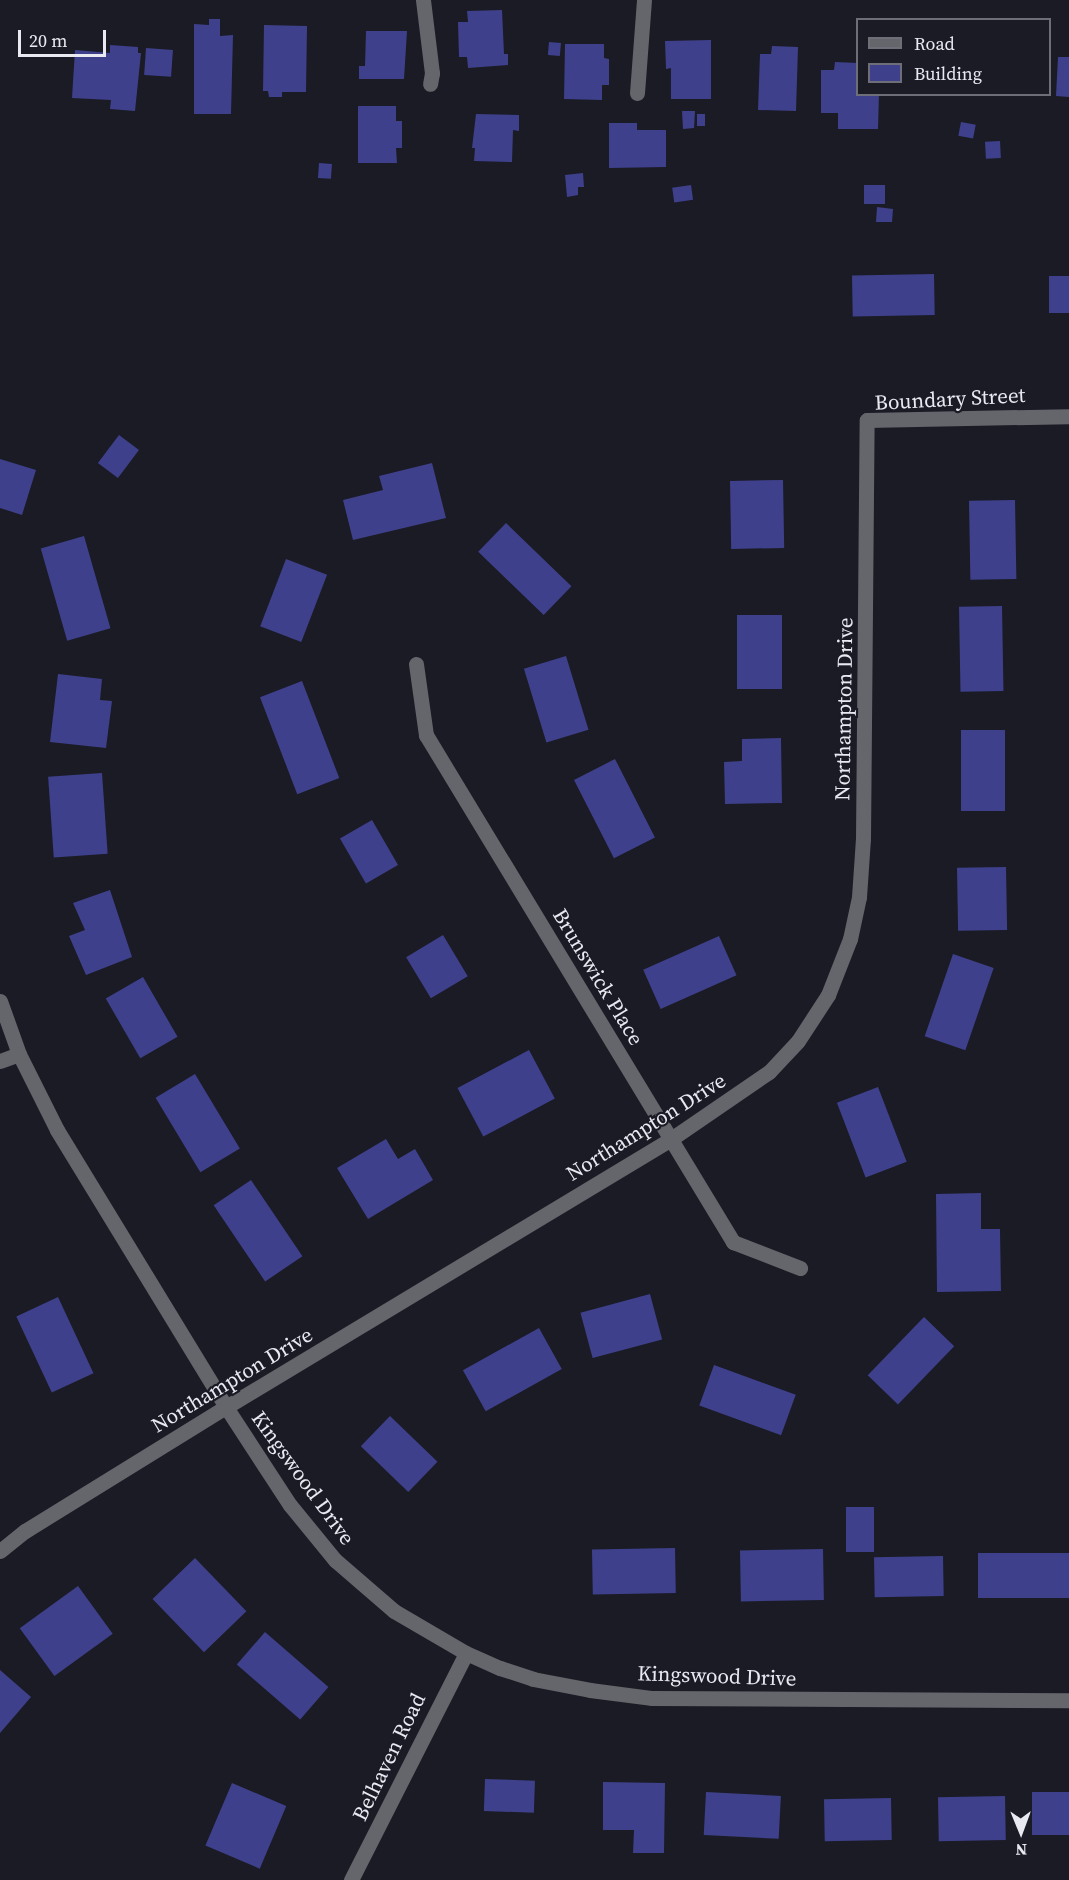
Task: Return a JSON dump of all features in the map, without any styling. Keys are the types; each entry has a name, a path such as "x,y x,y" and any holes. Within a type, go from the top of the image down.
{"street":[{"path":"423,0 432,73 430,84"},
{"path":"637,93 644,0"},
{"name":"Boundary Street","path":"867,458 867,420 1069,416"},
{"name":"Northampton Drive","path":"0,1551 26,1532 226,1407 671,1139 769,1072 798,1041 828,995 850,939 859,897 863,839 867,458"},
{"name":"Brunswick Place","path":"416,664 426,735 733,1242 800,1268"},
{"name":"Kingswood Drive","path":"0,1001 19,1054 57,1130 226,1407 290,1505 335,1560 394,1611 466,1653 533,1679 652,1698 1069,1700"},
{"path":"0,1061 19,1054"},
{"name":"Belhaven Road","path":"351,1880 444,1692 466,1653"}],"building":[{"path":"502,10 504,54 508,54 508,65 468,68 467,57 459,57 458,22 468,22 467,11"},
{"path":"209,19 220,19 220,36 233,35 231,114 194,114 194,24 209,25"},
{"path":"264,25 307,26 306,92 282,92 282,97 269,97 268,91 263,91"},
{"path":"366,31 407,31 404,79 359,79 359,66 365,66"},
{"path":"711,40 711,99 671,99 671,68 666,69 665,41"},
{"path":"549,42 561,43 560,56 548,55"},
{"path":"565,44 604,44 604,58 609,59 609,85 602,85 602,100 564,99"},
{"path":"110,45 138,47 138,53 141,53 135,111 110,109 111,100 72,98 75,50 110,53"},
{"path":"772,46 798,47 796,111 758,110 760,54 771,54"},
{"path":"146,48 173,50 171,77 144,75"},
{"path":"1058,57 1069,57 1069,97 1056,96"},
{"path":"835,62 856,63 856,96 879,96 878,129 838,129 838,113 821,113 821,70 834,70"},
{"path":"358,106 396,106 396,121 402,121 402,148 396,148 397,163 358,163"},
{"path":"682,111 695,111 694,128 683,129"},
{"path":"476,114 519,115 519,131 513,130 512,162 474,161 475,148 472,148"},
{"path":"697,114 705,114 705,126 697,126"},
{"path":"961,122 976,125 973,139 958,136"},
{"path":"609,123 637,123 637,130 666,130 666,167 609,168"},
{"path":"1000,141 1001,158 986,159 985,142"},
{"path":"319,163 332,164 331,179 318,178"},
{"path":"583,173 584,187 578,187 578,195 567,197 565,175"},
{"path":"691,185 693,200 674,202 672,188"},
{"path":"864,185 885,185 885,204 864,204"},
{"path":"877,207 893,209 892,222 876,222"},
{"path":"934,274 935,315 853,316 852,275"},
{"path":"1049,276 1069,276 1069,313 1049,313"},
{"path":"119,435 139,450 118,478 98,463"},
{"path":"0,459 36,470 22,515 0,508"},
{"path":"432,463 446,518 353,540 343,500 383,490 379,476"},
{"path":"783,480 784,548 731,549 730,481"},
{"path":"1015,500 1016,579 970,580 969,501"},
{"path":"506,523 571,586 544,615 478,552"},
{"path":"84,536 110,628 67,641 41,548"},
{"path":"286,559 327,575 301,642 260,626"},
{"path":"1002,606 1003,691 960,692 959,607"},
{"path":"737,615 782,615 782,689 737,689"},
{"path":"566,656 589,730 546,742 524,669"},
{"path":"58,674 102,679 100,700 112,701 106,748 50,742"},
{"path":"302,681 339,778 297,794 260,697"},
{"path":"961,730 1005,730 1005,811 961,811"},
{"path":"781,738 782,803 725,804 724,762 742,761 742,739"},
{"path":"615,759 655,837 614,858 574,780"},
{"path":"102,773 108,854 54,858 48,777"},
{"path":"372,820 398,865 366,884 340,838"},
{"path":"1006,867 1007,930 958,931 957,868"},
{"path":"110,890 132,957 86,975 69,936 85,930 73,903"},
{"path":"443,935 468,976 431,998 406,957"},
{"path":"719,936 736,975 661,1009 643,970"},
{"path":"953,954 994,968 965,1050 925,1036"},
{"path":"143,977 178,1037 140,1058 106,998"},
{"path":"529,1050 555,1099 483,1137 457,1088"},
{"path":"195,1074 240,1149 200,1172 156,1098"},
{"path":"878,1087 907,1162 866,1177 837,1103"},
{"path":"386,1139 398,1159 415,1149 433,1180 368,1219 337,1168"},
{"path":"251,1180 302,1256 265,1281 214,1205"},
{"path":"981,1193 981,1229 1000,1229 1001,1291 937,1292 936,1194"},
{"path":"650,1294 662,1339 593,1358 580,1313"},
{"path":"58,1297 93,1373 52,1393 16,1316"},
{"path":"924,1317 954,1346 898,1404 868,1375"},
{"path":"539,1328 562,1369 486,1411 463,1370"},
{"path":"714,1365 796,1395 781,1435 699,1405"},
{"path":"390,1416 437,1462 408,1492 361,1446"},
{"path":"846,1507 874,1507 874,1552 846,1552"},
{"path":"675,1548 676,1593 593,1594 592,1549"},
{"path":"823,1549 824,1600 741,1601 740,1550"},
{"path":"978,1553 1069,1553 1069,1598 978,1598"},
{"path":"943,1556 944,1596 875,1597 874,1557"},
{"path":"195,1558 246,1611 204,1652 153,1599"},
{"path":"78,1586 113,1634 54,1676 20,1628"},
{"path":"265,1632 328,1687 300,1720 237,1664"},
{"path":"0,1670 31,1697 0,1733"},
{"path":"485,1779 535,1781 534,1813 484,1811"},
{"path":"603,1782 665,1783 664,1853 633,1853 634,1830 603,1830"},
{"path":"232,1783 286,1806 260,1869 205,1846"},
{"path":"706,1792 781,1796 779,1839 704,1835"},
{"path":"1032,1792 1069,1792 1069,1835 1032,1835"},
{"path":"1005,1796 1006,1840 939,1841 938,1797"},
{"path":"891,1798 892,1840 825,1841 824,1799"}]}
